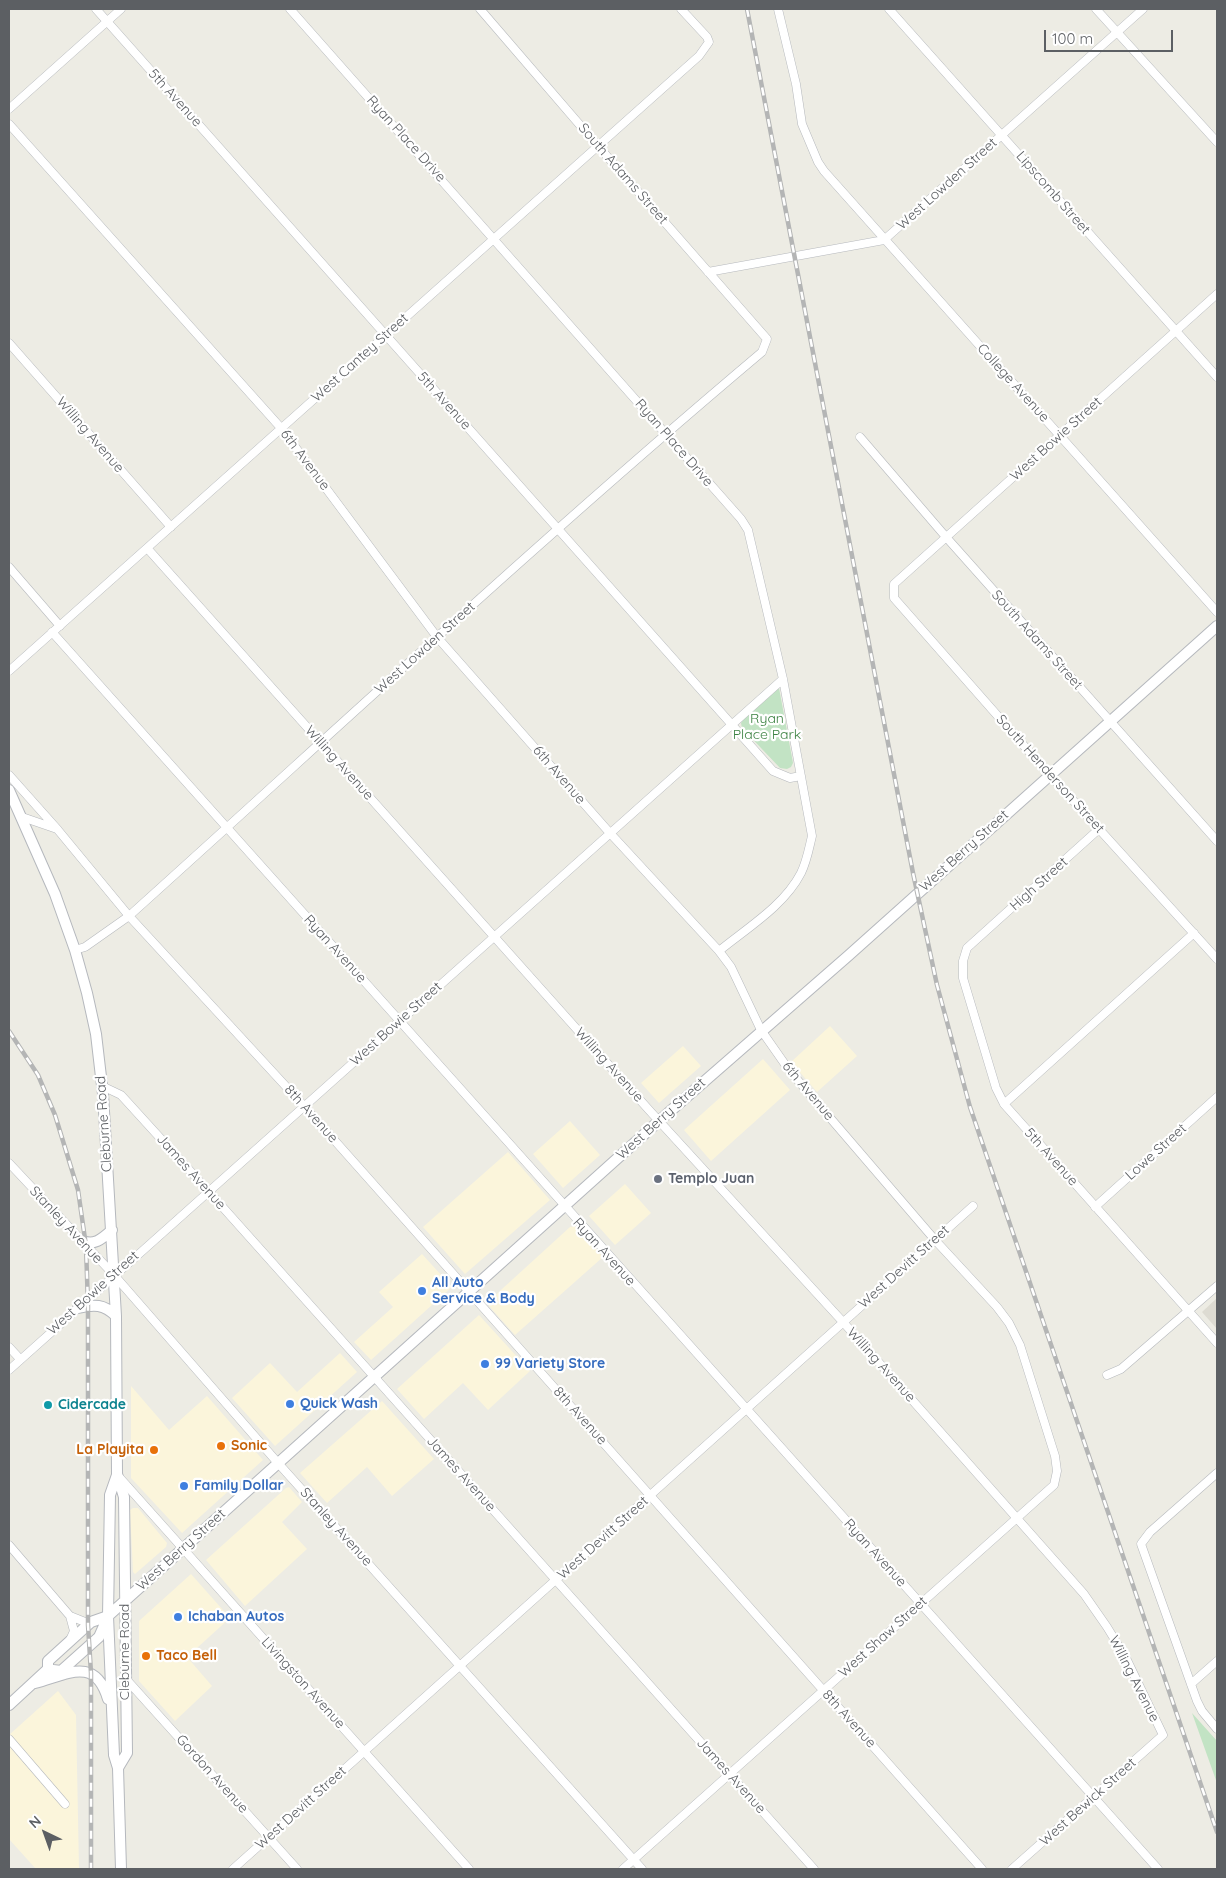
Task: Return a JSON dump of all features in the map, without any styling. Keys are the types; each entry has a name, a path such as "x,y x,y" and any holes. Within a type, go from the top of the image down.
{"main road":[{"name":"West Berry Street","path":"48,1669 60,1671 99,1637 108,1616 125,1600 761,1030 848,956 1217,626"},
{"name":"Cleburne Road","path":"9,790 55,894 75,950 96,1034 102,1086 116,1316 117,1474 124,1497 127,1753 118,1768"},
{"path":"81,1240 86,1243 94,1242 102,1239 112,1230"},
{"path":"78,1308 100,1305 106,1307 116,1316"},
{"name":"Cleburne Road","path":"117,1474 110,1495 108,1616 114,1755 118,1768 122,1868"},
{"name":"West Berry Street","path":"9,1705 48,1669 48,1661 91,1622 108,1616"},
{"path":"32,1684 78,1672 91,1673 96,1676 104,1687 112,1711"}],"street":[{"name":"5th Avenue","path":"96,9 774,771 790,778 801,776"},
{"path":"9,109 121,9"},
{"name":"Ryan Place Drive","path":"290,9 741,518 748,530 783,679 812,836 807,857 800,874 788,891 774,906 719,951"},
{"name":"South Adams Street","path":"480,9 767,339"},
{"name":"West Cantey Street","path":"9,671 699,56 709,42 707,36 681,9"},
{"name":"College Avenue","path":"778,9 796,84 802,124 824,171 1217,612"},
{"name":"Lipscomb Street","path":"889,9 1217,377"},
{"path":"1096,9 1217,142"},
{"name":"West Lowden Street","path":"708,272 884,240 1143,9"},
{"name":"6th Avenue","path":"9,124 281,428 438,637 609,832 719,951 731,967 761,1030 789,1070 935,1240 1009,1322 1020,1345 1055,1456"},
{"name":"West Bowie Street","path":"894,584 1217,294"},
{"name":"West Lowden Street","path":"75,950 85,947 129,916 558,528 762,352 767,339"},
{"name":"Willing Avenue","path":"9,343 170,527"},
{"name":"South Adams Street","path":"860,437 946,537 1217,841"},
{"name":"Willing Avenue","path":"147,548 659,1121 843,1322 1084,1594 1126,1658 1163,1735"},
{"path":"9,567 60,626"},
{"name":"South Henderson Street","path":"894,584 894,598 1217,959"},
{"name":"Ryan Avenue","path":"52,632 1158,1869"},
{"name":"West Bowie Street","path":"9,1370 400,1022 731,723 783,679"},
{"name":"8th Avenue","path":"9,775 58,830 129,916 304,1106 982,1869"},
{"path":"22,817 58,830"},
{"name":"High Street","path":"979,938 1099,829"},
{"path":"1004,1104 1194,933"},
{"name":"5th Avenue","path":"979,938 968,948 963,961 963,978 996,1088 1004,1104 1217,1343"},
{"name":"James Avenue","path":"102,1086 122,1095 814,1869"},
{"name":"Lowe Street","path":"1095,1207 1217,1097"},
{"name":"Stanley Avenue","path":"9,1163 114,1275 278,1463 642,1869"},
{"name":"West Devitt Street","path":"233,1869 973,1206"},
{"path":"1107,1375 1121,1369 1217,1286"},
{"path":"9,1347 20,1359"},
{"name":"West Shaw Street","path":"623,1869 1054,1484 1057,1471 1055,1456"},
{"path":"1217,1473 1150,1532 1141,1544 1202,1711 1217,1729"},
{"name":"Livingston Avenue","path":"117,1474 469,1869"},
{"path":"9,1545 70,1616 74,1631 66,1645"},
{"path":"70,1616 84,1622 91,1622"},
{"path":"1191,1684 1217,1661"},
{"name":"Gordon Avenue","path":"126,1679 297,1869"},
{"name":"West Bewick Street","path":"1012,1869 1163,1735"},
{"path":"9,1739 65,1804"}],"shaded area":[{"path":"830,1026 857,1056 817,1092 791,1062"},
{"path":"683,1046 701,1066 659,1103 641,1083"},
{"path":"763,1059 790,1090 711,1161 684,1130"},
{"path":"570,1121 600,1155 563,1188 533,1154"},
{"path":"508,1152 550,1200 465,1274 423,1227"},
{"path":"625,1184 651,1213 615,1245 589,1216"},
{"path":"575,1226 603,1257 515,1335 489,1306 490,1300 570,1227"},
{"path":"422,1254 452,1287 371,1360 354,1342 393,1307 379,1292"},
{"path":"1217,1298 1217,1329 1202,1312"},
{"path":"479,1315 530,1371 488,1410 463,1383 424,1419 397,1389"},
{"path":"340,1353 357,1372 275,1446 232,1398 270,1363 297,1392"},
{"path":"131,1386 169,1430 207,1396 263,1460 182,1533 131,1478"},
{"path":"382,1401 434,1459 392,1496 367,1467 327,1503 300,1473"},
{"path":"289,1487 302,1502 282,1522 307,1549 245,1606 206,1560"},
{"path":"138,1508 167,1543 166,1547 135,1574 133,1572 130,1510"},
{"path":"191,1574 230,1618 187,1657 212,1686 175,1721 139,1681 139,1621"},
{"path":"58,1691 76,1715 79,1869 36,1869 9,1839 9,1735"}],"green space":[{"name":"Ryan Place Park","path":"779,688 793,763 787,769 780,768 742,728 741,723"},
{"path":"1192,1713 1217,1741 1217,1783"}],"railway":[{"path":"747,9 913,873 937,985 970,1107 1217,1832"},
{"path":"9,1031 38,1075 55,1115 78,1190 86,1246 88,1306 88,1625 91,1673 91,1869"}],"place":[{"name":"Templo Juan","path":"658,1179"},
{"name":"All Auto Service & Body","path":"422,1291"},
{"name":"99 Variety Store","path":"485,1364"},
{"name":"Quick Wash","path":"290,1404"},
{"name":"Cidercade","path":"48,1405"},
{"name":"Sonic","path":"221,1446"},
{"name":"La Playita","path":"154,1450"},
{"name":"Family Dollar","path":"184,1486"},
{"name":"Ichaban Autos","path":"178,1617"},
{"name":"Taco Bell","path":"146,1656"}]}
